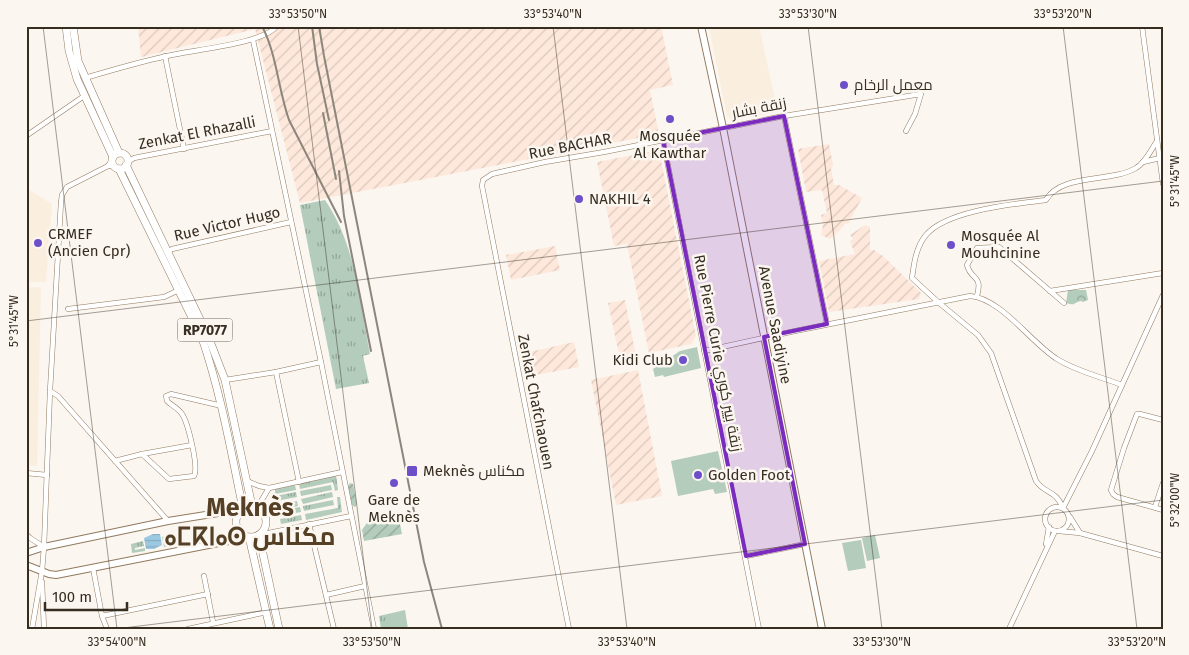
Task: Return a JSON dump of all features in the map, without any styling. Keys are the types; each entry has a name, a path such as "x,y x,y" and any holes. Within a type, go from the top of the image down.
{"main road":[{"name":"RP7077","path":"66,26 72,62 84,96 108,142 114,162"},
{"name":"RP7077","path":"73,26 78,61 114,162 202,338 223,406 243,508 237,516 236,525 241,533 249,537 270,629"},
{"name":"Avenue Saadiyine","path":"701,26 723,128 822,629"},
{"name":"RP7077","path":"114,162 126,156 127,164 208,336 225,380 246,481 254,507 264,513 266,522 259,534 279,629"},
{"path":"114,162 123,168 127,164"},
{"path":"26,553 44,547 254,507"},
{"path":"26,565 56,575 259,534"}],"street":[{"path":"270,26 272,32"},
{"path":"85,78 165,56 253,40 272,32 277,26"},
{"path":"1142,26 1163,184"},
{"path":"253,40 321,362 374,629"},
{"path":"165,56 184,149"},
{"name":"زنقة بشار","path":"664,140 784,116 921,94 915,114 906,131"},
{"path":"26,136 84,96"},
{"path":"784,116 827,324"},
{"name":"Zenkat El Rhazalli","path":"127,164 134,158 272,131"},
{"name":"Rue BACHAR","path":"484,180 492,174 518,168 664,140"},
{"name":"Rue Pierre Curie زنقة بيير كوري","path":"664,140 759,629"},
{"path":"1080,533 1058,497 1039,485 1034,477 999,373 986,344 912,278 919,246 925,236 935,227 954,217 990,208 1046,200 1049,195 1064,184 1125,173 1138,167 1143,162 1157,141"},
{"path":"1143,162 1160,158"},
{"path":"32,629 44,547 50,391 62,195 67,187 114,162"},
{"name":"Zenkat Chafchaouen","path":"484,180 482,186 569,629"},
{"name":"Rue Victor Hugo","path":"168,252 172,249 291,222"},
{"path":"977,296 980,284 967,265 977,248 995,246 999,247 1064,303"},
{"path":"1050,291 1163,273"},
{"path":"68,309 164,296 178,290"},
{"path":"1063,508 1163,295"},
{"path":"704,351 827,324 977,296 988,300 1058,360 1122,384"},
{"path":"225,380 276,372 321,362"},
{"path":"276,372 299,482"},
{"path":"50,391 58,396 168,522"},
{"path":"142,454 168,479 193,477 196,470 192,445 183,416 168,402 166,396 171,394 223,406"},
{"path":"1163,420 1137,414 1111,490 1117,497 1163,510"},
{"path":"115,461 192,445"},
{"path":"246,481 269,488 342,472"},
{"path":"26,473 47,475"},
{"path":"1155,507 1163,483"},
{"path":"254,507 269,488"},
{"path":"1046,548 1049,527 1046,515 1055,506 1056,500 1053,494"},
{"path":"1055,506 1063,508"},
{"path":"1009,629 1046,548 1057,531 1064,529 1068,524 1069,515"},
{"path":"259,534 351,516"},
{"path":"309,524 334,629"},
{"path":"1049,527 1057,531 1080,533 1163,556"},
{"path":"26,534 44,547"},
{"path":"746,556 805,544"},
{"path":"93,568 102,616 107,629"},
{"path":"42,571 44,629"},
{"path":"204,576 213,622"},
{"path":"326,595 365,586"},
{"path":"102,616 208,594"},
{"path":"188,629 213,622 267,612"}],"highlighted area":[{"path":"784,116 827,324 764,337 805,544 746,556 663,140"}],"shaded area":[{"path":"138,26 661,26 673,85 650,90 659,134 300,203 255,29 141,57"},
{"path":"759,26 777,108 772,113 733,120 727,116 709,27"},
{"path":"829,144 834,185 839,185 862,198 848,224 846,223 830,239 821,235 823,225 821,215 827,213 822,190 806,192 798,149"},
{"path":"659,150 696,336 691,344 649,353 627,244 614,246 597,162"},
{"name":"CRMEF (Ancien Cpr)","path":"26,188 52,204 46,282 26,282"},
{"path":"865,225 870,227 870,250 874,250 883,256 921,293 919,299 829,312 819,261 855,254 850,241 853,239 850,235"},
{"path":"555,246 560,270 511,280 506,255"},
{"path":"41,287 37,466 26,465 26,288"},
{"path":"625,300 636,356 620,359 608,303"},
{"path":"574,342 579,367 530,376 525,353"},
{"path":"638,370 662,496 616,505 591,380"}],"green space":[{"path":"325,200 344,236 350,255 360,295 370,354 363,356 369,383 336,389 300,205"},
{"path":"1068,290 1086,290 1088,300 1073,304 1066,303"},
{"name":"Kidi Club","path":"697,347 701,368 664,377 663,375 655,377 653,369 680,351"},
{"name":"Golden Foot","path":"718,451 727,492 715,494 713,489 678,496 671,461"},
{"path":"336,475 338,490 335,491 333,482 300,489 299,483"},
{"path":"350,483 353,484 357,504 355,507 352,505 348,486"},
{"path":"295,485 296,490 275,494 275,489"},
{"path":"331,485 332,490 301,496 300,491"},
{"path":"296,492 297,497 276,501 275,496"},
{"path":"332,492 333,497 303,504 301,499"},
{"path":"337,497 340,497 342,512 306,520 305,514 338,508"},
{"path":"333,500 334,505 304,511 303,506"},
{"path":"297,501 298,506 278,510 277,505"},
{"path":"300,507 301,512 280,516 279,511"},
{"path":"398,514 402,534 364,541 362,530 369,520"},
{"path":"301,515 302,520 281,524 280,519"},
{"path":"175,534 176,539 166,541 166,543 176,541 177,544 164,547 162,537"},
{"path":"875,535 880,558 867,561 862,538"},
{"path":"861,540 866,568 848,571 842,543"},
{"path":"143,541 144,546 135,548 135,550 145,548 145,551 132,553 131,544"},
{"path":"405,610 408,629 381,629 379,616"}],"water":[{"path":"153,534 160,534 162,545 154,549 146,549 144,538"}],"railway":[{"path":"262,26 271,49 289,120 341,222"},
{"path":"312,26 317,64 329,120"},
{"path":"319,26 424,562 442,629"},
{"path":"323,113 336,179"},
{"path":"339,171 344,216 371,351"}],"place":[{"name":"معمل الرخام","path":"844,85"},
{"name":"Mosquée Al Kawthar","path":"670,119"},
{"name":"NAKHIL 4","path":"579,199"},
{"name":"CRMEF (Ancien Cpr)","path":"38,243"},
{"name":"Mosquée Al Mouhcinine","path":"951,245"},
{"name":"Kidi Club","path":"683,360"},
{"name":"Meknès مكناس","path":"412,471"},
{"name":"Golden Foot","path":"698,475"},
{"name":"Gare de Meknès","path":"394,483"}],"district":[{"name":"Meknès ⴰⵎⴽⵏⴰⵙ مكناس","path":"250,522"}]}
